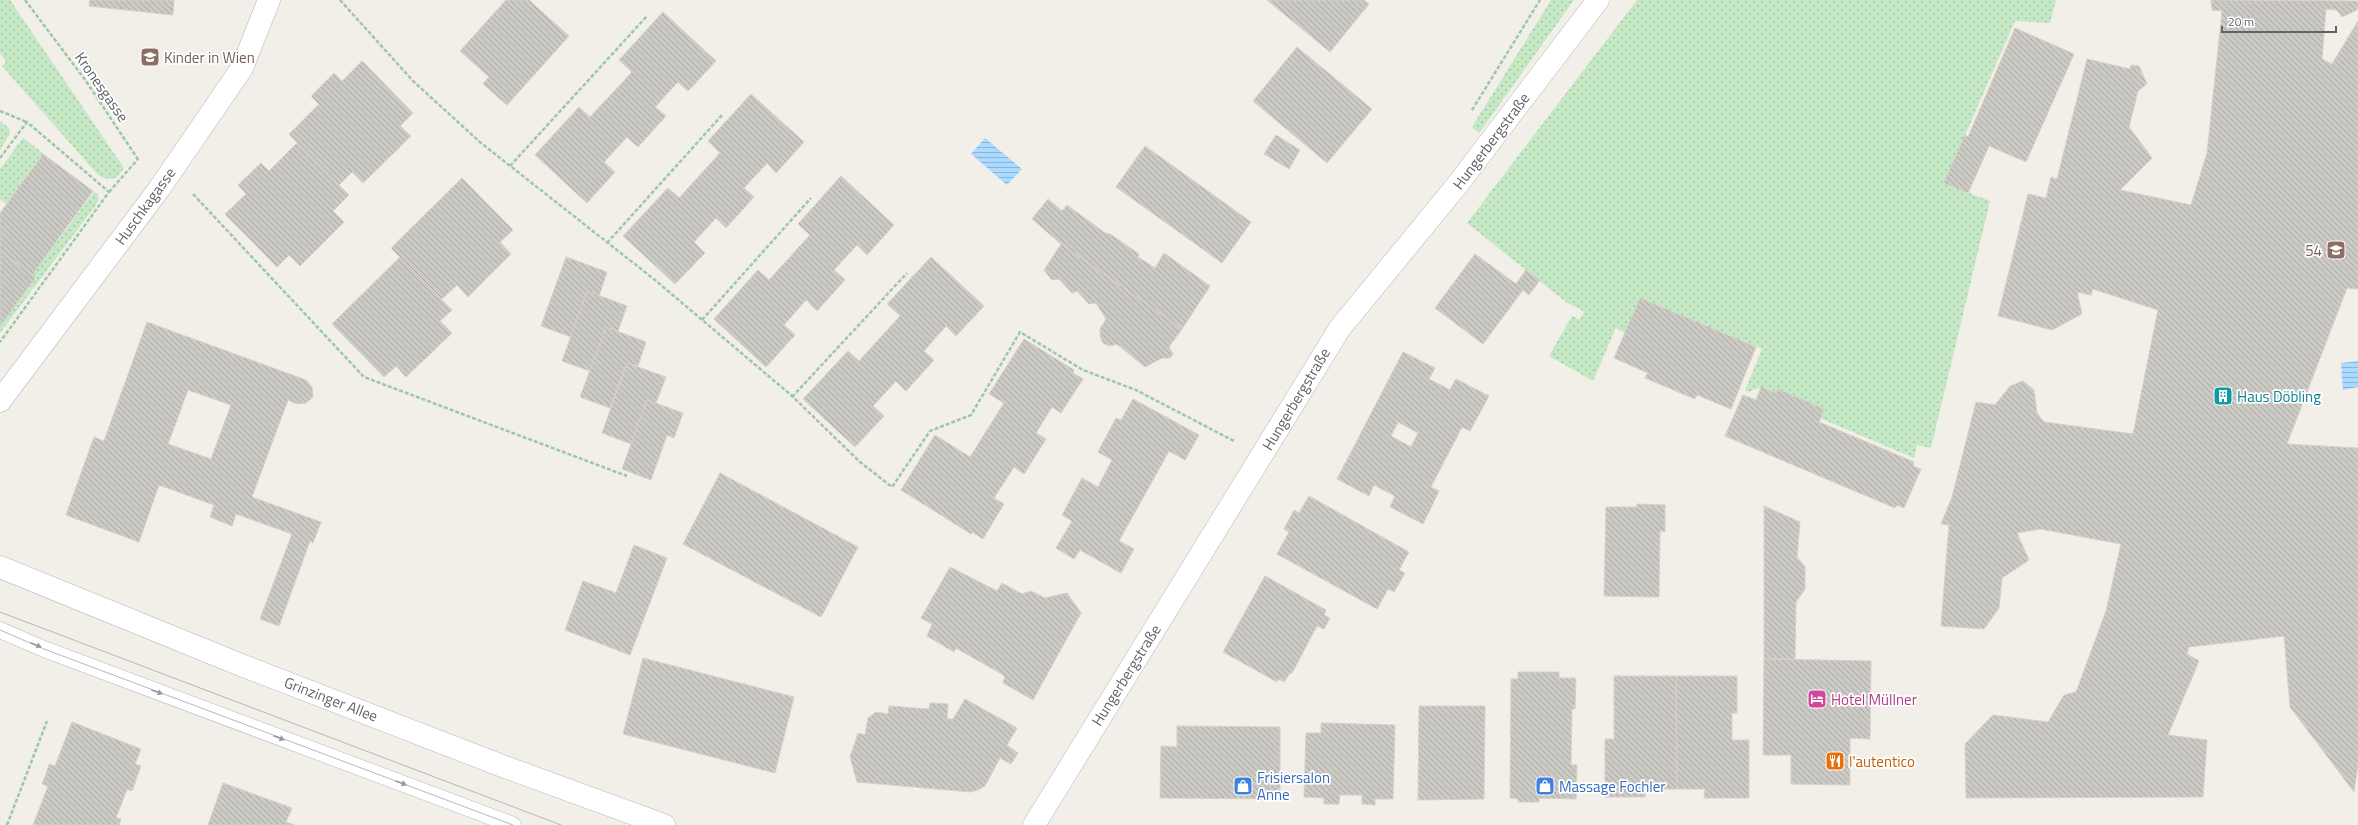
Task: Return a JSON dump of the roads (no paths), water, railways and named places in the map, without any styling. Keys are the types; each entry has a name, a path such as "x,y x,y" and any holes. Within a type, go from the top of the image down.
{"street":[{"name":"Huschkagasse","path":"0,401 159,189 242,68 269,0"},
{"name":"Hungerbergstraße","path":"1034,825 1340,328 1458,184 1598,0"},
{"name":"Grinzinger Allee","path":"0,567 241,665 664,825"}],"lane":[{"path":"0,630 44,649 513,825"}],"water":[{"path":"985,138 1022,169 1007,185 971,154"},
{"path":"2358,361 2358,387 2343,390 2341,363"}],"tram line":[{"path":"0,612 561,825"},
{"path":"0,630 44,649 513,825"}],"place":[{"name":"Kinder in Wien","path":"150,57"},
{"name":"54","path":"2336,250"},
{"name":"Haus Döbling","path":"2223,396"},
{"name":"Hotel Müllner","path":"1817,699"},
{"name":"l'autentico","path":"1835,761"},
{"name":"Frisiersalon Anne","path":"1243,786"},
{"name":"Massage Fochler","path":"1545,786"}]}
